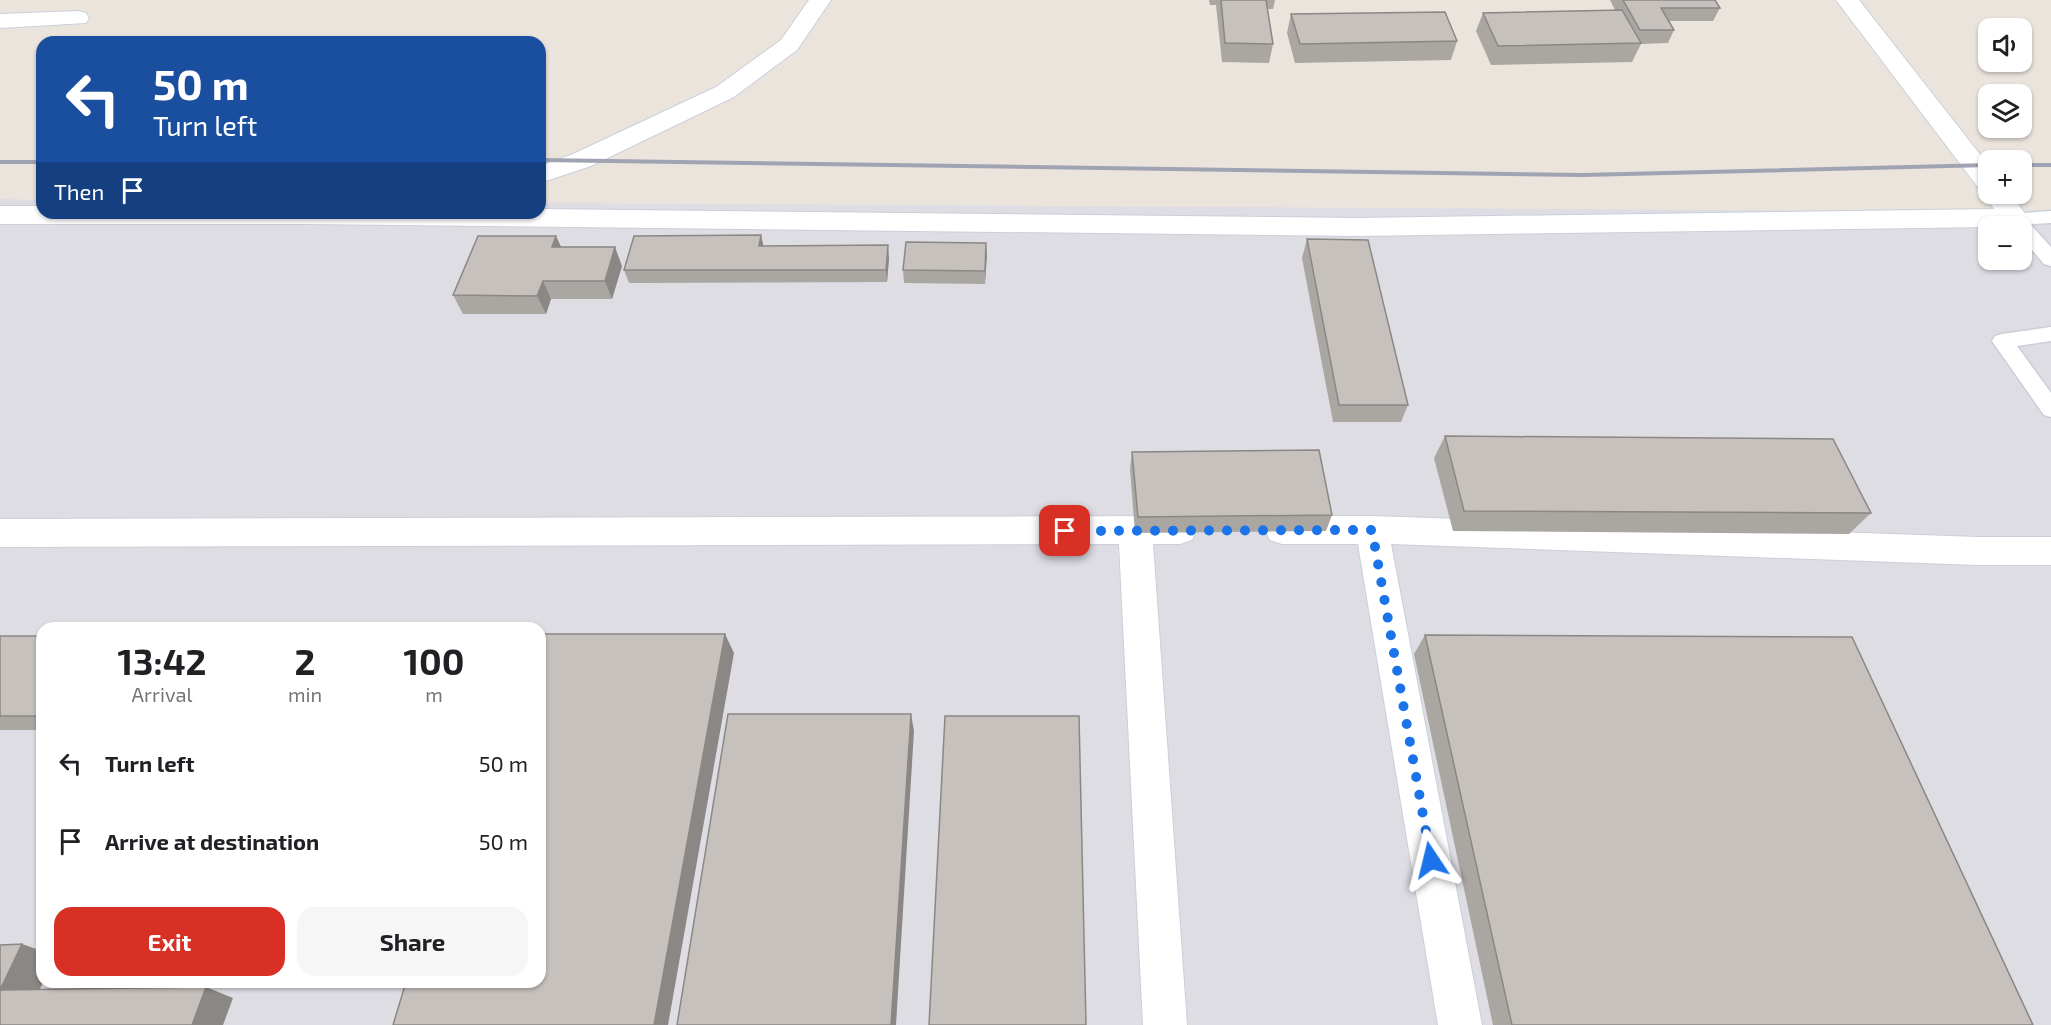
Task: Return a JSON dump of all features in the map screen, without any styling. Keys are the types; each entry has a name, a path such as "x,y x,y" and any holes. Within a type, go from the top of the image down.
{"street":[{"path":"546,173 582,160 725,92 789,45 819,0"},
{"path":"1847,0 1978,170"},
{"path":"0,21 78,18"},
{"path":"2004,204 2013,216"},
{"path":"0,215 36,215"},
{"path":"546,217 1356,227 1978,219"},
{"path":"1136,530 1165,1025"},
{"path":"0,532 1207,530"},
{"path":"1254,530 1372,530 2051,551"},
{"path":"1372,530 1460,1025"}],"lane":[{"path":"2032,218 2051,217"},
{"path":"2032,237 2051,259"},
{"path":"2051,334 2002,342 2051,409"}],"shaded area":[{"path":"0,199 36,200 36,219 546,219 546,203 2051,212 2051,1025 0,1025"}],"building":[{"path":"1221,0 1266,0 1273,44 1225,43"},
{"path":"1623,0 1715,0 1720,8 1661,8 1674,30 1640,30"},
{"path":"1622,10 1641,43 1498,46 1483,13"},
{"path":"1445,12 1457,41 1300,44 1291,14"},
{"path":"761,235 759,246 888,245 886,270 624,270 634,236"},
{"path":"478,236 556,236 552,247 615,247 605,281 543,281 537,296 453,295"},
{"path":"1307,239 1368,240 1408,405 1339,405"},
{"path":"906,242 986,243 985,271 903,270"},
{"path":"1445,436 1833,439 1871,513 1464,511"},
{"path":"1319,450 1332,515 1138,517 1132,452"},
{"path":"546,634 725,634 654,1025 393,1025 404,988 546,988"},
{"path":"1425,635 1852,637 2033,1025 1512,1025"},
{"path":"0,636 36,636 36,716 0,716"},
{"path":"728,714 911,714 891,1025 677,1025"},
{"path":"945,716 1079,716 1086,1025 929,1025"},
{"path":"22,944 0,990 0,945"},
{"path":"206,988 192,1025 0,1025 0,990"}],"railway":[{"path":"546,160 1583,175 1978,165"},
{"path":"0,162 36,162"},
{"path":"2032,165 2051,165"}],"route":[{"path":"1065,531 1372,530 1431,860"}]}
